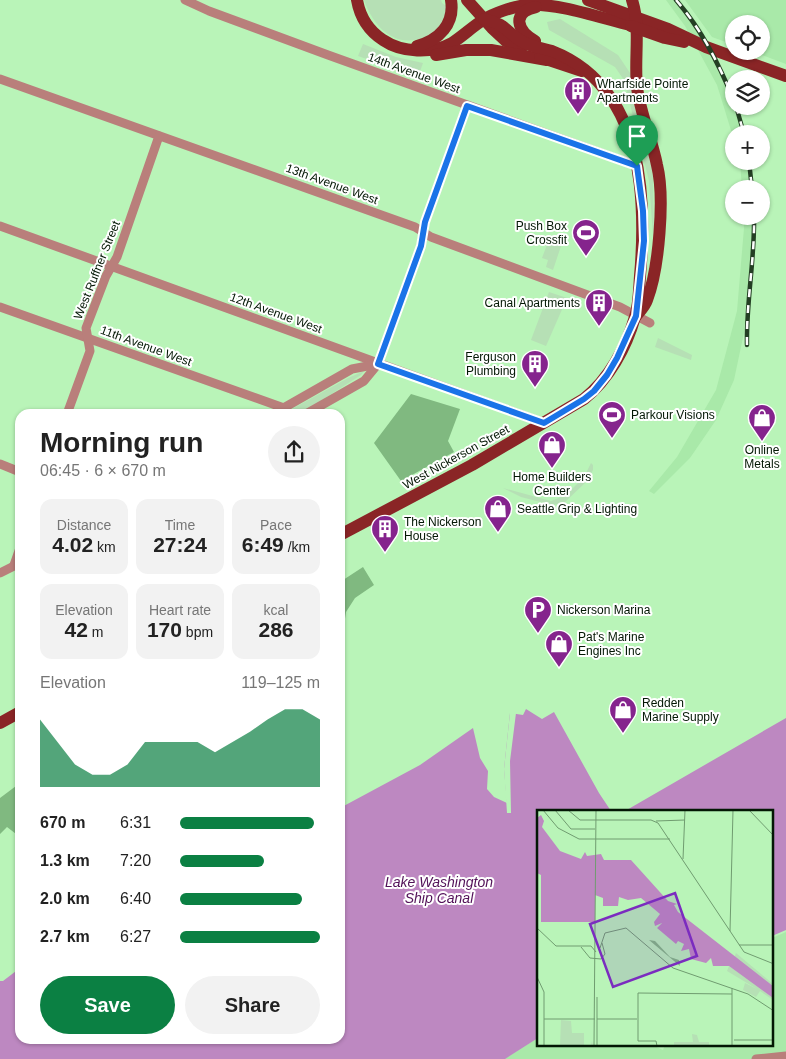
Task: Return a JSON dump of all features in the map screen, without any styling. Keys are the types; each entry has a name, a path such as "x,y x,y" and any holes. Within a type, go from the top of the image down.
{"main road":[{"path":"402,49 424,44 439,36 449,21 452,0"},
{"path":"467,0 506,41 547,55"},
{"path":"559,0 668,29 706,47 786,76"},
{"path":"632,0 636,14 637,89 658,167 661,211 657,255 647,302 636,316"},
{"path":"357,2 365,22 375,34 388,43 412,53 435,55 466,50 491,50 547,55"},
{"path":"402,49 426,50 443,47 454,42 484,19 517,7 534,5 582,7 666,38 706,47"},
{"path":"546,6 530,8 526,11 521,17 520,28 525,36 547,55"},
{"name":"West Nickerson Street","path":"345,533 472,465 584,399 594,391 607,375 636,316 644,241 643,211 637,166 629,134 621,115 604,88 587,73 547,55"},
{"path":"0,723 15,715"}],"street":[{"name":"14th Avenue West","path":"185,0 204,4 467,106 637,166"},
{"name":"13th Avenue West","path":"0,79 416,227 431,237 620,307 650,323"},
{"path":"315,409 364,381 378,364 421,246 425,222 467,106"},
{"name":"West Ruffner Street","path":"69,409 90,350 86,328 106,276 121,248 160,136"},
{"name":"12th Avenue West","path":"0,226 544,423"},
{"name":"11th Avenue West","path":"0,307 284,408"},
{"path":"284,408 352,368 378,364"},
{"path":"0,464 15,470"},
{"path":"0,573 15,564"},
{"path":"756,1059 786,1056"}],"shaded area":[{"path":"364,0 441,0 448,7 443,21 434,32 426,37 405,40 387,34 374,19"},
{"path":"666,0 680,0 702,30 725,78 725,111 717,85 685,26"},
{"path":"685,0 786,0 786,64 770,58 770,15 725,15 725,42 712,37"},
{"path":"560,19 618,55 632,76 653,162 654,250 649,181 624,80 615,67 549,30 547,22"},
{"path":"363,44 396,57 423,63 418,77 358,56"},
{"path":"726,115 739,115 741,125 729,125"},
{"path":"741,170 752,170 752,180 741,180"},
{"path":"744,225 755,225 756,239 749,309 734,380 716,420 690,458 654,494 649,491 677,457 716,390 737,311"},
{"path":"548,242 561,246 553,270 546,267 548,260 542,258"},
{"path":"549,292 567,298 546,346 531,340"},
{"path":"658,338 692,355 691,360 655,347"},
{"path":"364,371 361,375 308,409 292,409"},
{"path":"411,394 460,409 448,441 454,452 401,481 374,443"},
{"path":"591,463 593,470 586,482 564,503 552,505 521,497 503,488 551,501 566,495 584,477"},
{"path":"363,567 374,585 355,598 346,612 345,619 345,579"},
{"path":"15,787 15,833 7,827 0,834 0,798"},
{"path":"786,932 786,1059 504,1059 537,1039 537,1046 654,1046 663,1050 665,1046 774,1046 774,937"}],"water":[{"name":"Lake Washington Ship Canal","path":"526,709 542,719 554,712 610,810 537,810 537,1039 505,1059 0,1059 0,981 3,981 15,972 15,1044 345,1044 345,805 420,765 473,728 480,758 488,771 487,789 494,797 507,803 504,769 510,713 523,715"},
{"path":"786,718 786,930 774,935 774,810 627,810"}],"pier":[{"path":"510,713 516,713 510,761 511,813 507,813 504,769"}],"railway":[{"path":"676,0 694,23 725,81"},
{"path":"739,115 741,125"},
{"path":"750,170 751,180"},
{"path":"747,345 754,225"}],"place":[{"name":"Wharfside Pointe Apartments","path":"578,115"},
{"name":"Push Box Crossfit","path":"586,257"},
{"name":"Canal Apartments","path":"599,327"},
{"name":"Ferguson Plumbing","path":"535,388"},
{"name":"Parkour Visions","path":"612,439"},
{"name":"Online Metals","path":"762,442"},
{"name":"Home Builders Center","path":"552,469"},
{"name":"Seattle Grip & Lighting","path":"498,533"},
{"name":"The Nickerson House","path":"385,553"},
{"name":"Nickerson Marina","path":"538,634"},
{"name":"Pat's Marine Engines Inc","path":"559,668"},
{"name":"Redden Marine Supply","path":"623,734"}],"route":[{"path":"467,106 637,166 643,211 644,241 636,316 607,375 594,391 584,399 544,423 378,364 421,246 425,222 467,106"}]}
